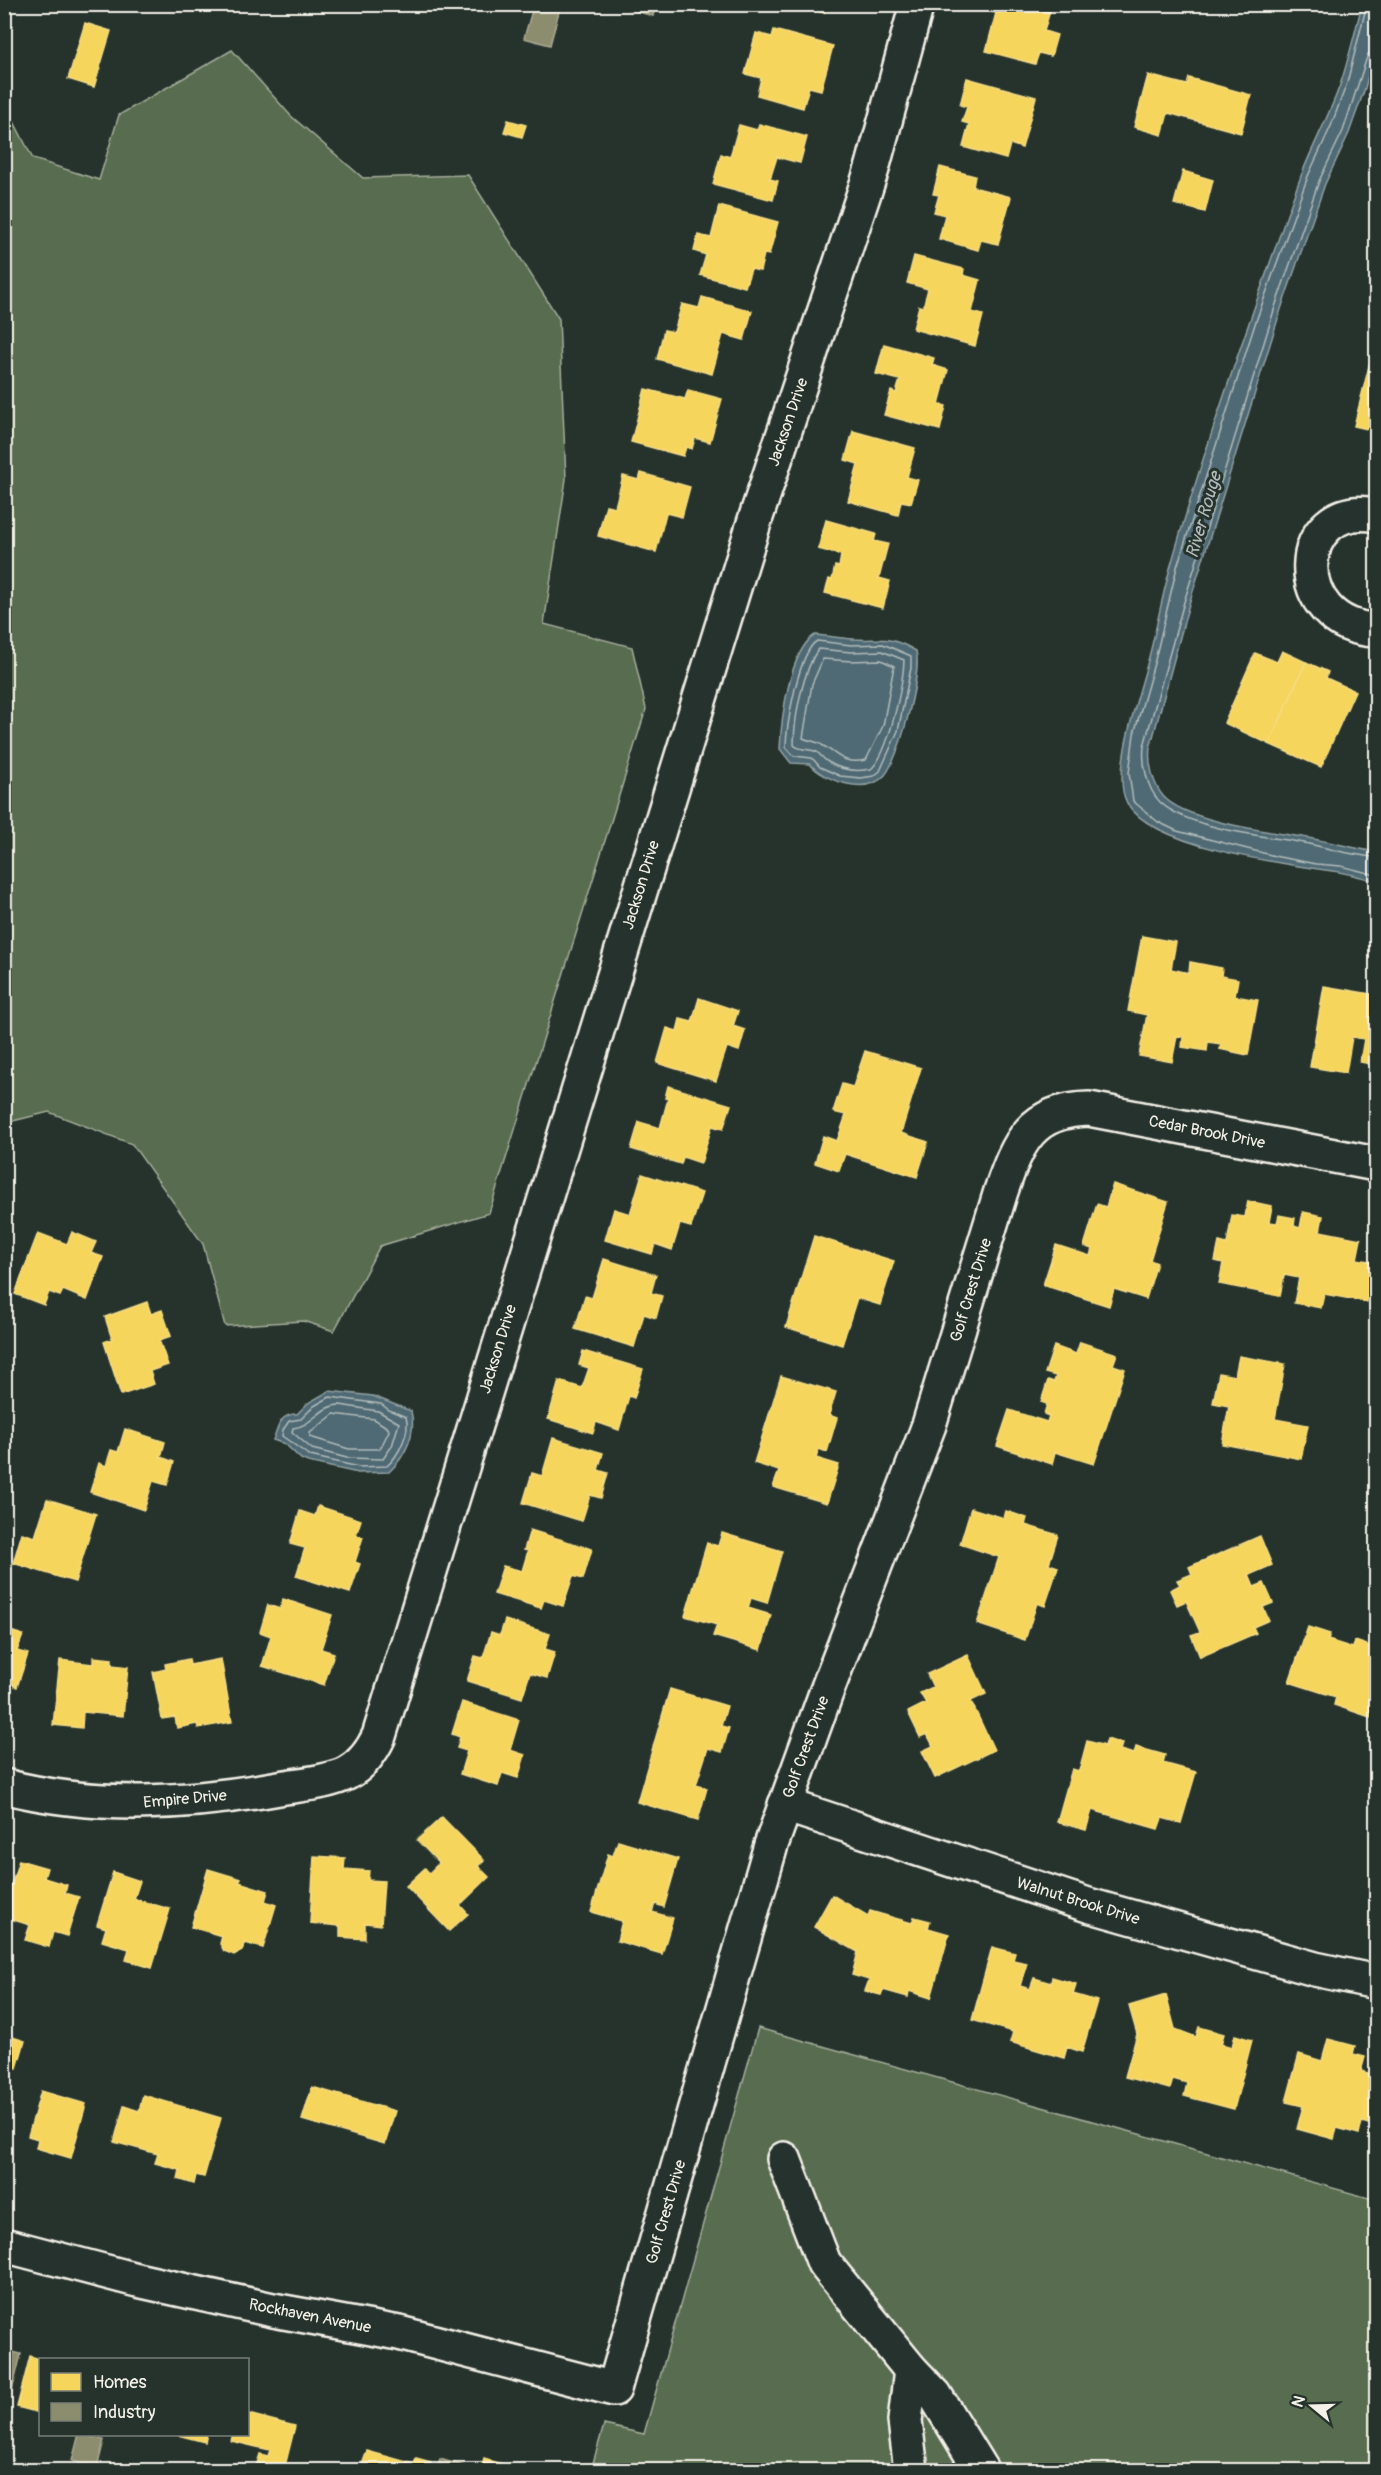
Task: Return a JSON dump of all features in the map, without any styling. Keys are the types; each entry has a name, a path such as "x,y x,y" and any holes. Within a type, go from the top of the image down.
{"street":[{"name":"Jackson Drive","path":"361,1763 372,1751 385,1716 747,545 872,169 917,4"},
{"path":"1377,515 1366,513 1350,515 1334,521 1318,537 1310,557 1310,579 1317,596 1330,612 1366,630 1377,630"},
{"name":"Cedar Brook Drive","path":"1040,1123 1070,1109 1089,1109 1377,1164"},
{"name":"Golf Crest Drive","path":"614,2389 753,1903 785,1805 929,1425 1014,1152 1024,1137 1040,1123"},
{"name":"Empire Drive","path":"4,1786 55,1796 104,1802 143,1803 197,1800 314,1782 346,1774 361,1763"},
{"name":"Walnut Brook Drive","path":"785,1805 1088,1905 1316,1969 1377,1982"},
{"path":"784,2159 824,2263 910,2370 935,2395 981,2470"},
{"name":"Rockhaven Avenue","path":"4,2245 137,2280 399,2333 614,2389"},
{"path":"910,2370 905,2421 911,2470"}],"green space":[{"path":"232,50 291,116 363,178 468,175 559,319 566,479 544,624 632,647 646,709 489,1213 380,1246 334,1331 303,1321 225,1326 203,1244 132,1144 49,1112 5,1123 5,104 33,159 99,180 119,115"},
{"path":"758,2028 1376,2200 1376,2470 591,2470 604,2425 644,2434"}],"water":[{"name":"River Rouge","path":"1362,5 1376,5 1376,46 1365,88 1349,133 1325,184 1281,309 1189,604 1150,748 1150,760 1156,786 1174,805 1190,813 1231,824 1376,852 1376,881 1344,873 1224,852 1164,832 1142,819 1127,803 1122,772 1124,752 1168,577 1198,474 1294,194 1340,85"},
{"path":"815,635 891,640 916,651 913,695 897,751 885,775 868,785 846,784 825,776 810,764 791,763 780,749 782,722 793,671 806,643"},
{"path":"329,1391 373,1396 411,1411 411,1436 405,1452 389,1472 358,1473 308,1462 301,1459 285,1444 273,1440 284,1418 297,1414 308,1403"}],"building: Homes":[{"path":"794,4 826,4 824,13"},
{"path":"988,4 1052,4 1044,31 1057,35 1051,56 1039,53 1035,64 986,51 996,13 986,10"},
{"path":"85,23 111,31 94,87 68,79"},
{"path":"774,30 833,46 821,90 809,87 803,108 757,95 761,78 745,74 756,33 772,37"},
{"path":"1148,75 1187,85 1189,78 1251,95 1241,133 1168,113 1162,135 1134,127"},
{"path":"967,78 1036,97 1022,148 1010,144 1006,159 963,147 969,124 962,122 967,107 960,105"},
{"path":"508,120 526,125 522,137 504,132"},
{"path":"759,124 807,137 800,163 777,157 770,179 778,181 773,200 713,184 721,154 730,157 739,125 757,130"},
{"path":"940,167 975,176 973,187 1011,197 998,244 981,240 978,250 939,239 945,215 934,212 939,195 933,194"},
{"path":"1183,171 1213,180 1205,212 1174,204"},
{"path":"719,206 778,222 769,255 764,254 760,271 751,269 745,287 700,275 706,255 694,251 698,235 711,238"},
{"path":"914,256 964,269 963,275 980,280 972,312 983,315 975,346 913,329 919,306 923,307 928,289 907,283"},
{"path":"702,297 752,311 744,340 723,334 712,374 657,359 664,330 674,332 682,304 699,308"},
{"path":"884,344 934,358 932,365 948,370 939,404 946,406 940,430 884,415 891,391 896,393 900,380 876,374"},
{"path":"1370,362 1376,364 1376,431 1354,426"},
{"path":"645,389 685,399 688,390 722,399 710,442 695,438 692,449 686,447 683,456 631,442"},
{"path":"853,431 915,448 907,477 918,480 911,503 901,501 898,515 848,501 858,464 845,460"},
{"path":"1376,439 1376,461 1371,460"},
{"path":"641,473 690,487 682,517 666,513 656,552 598,536 606,505 615,507 623,476 639,480"},
{"path":"826,520 876,534 874,541 888,544 879,578 890,581 883,608 825,593 829,579 832,580 835,566 839,567 841,555 818,549"},
{"path":"1282,651 1306,662 1269,744 1224,723 1255,653 1277,662"},
{"path":"1306,662 1328,672 1326,678 1355,691 1321,767 1269,744"},
{"path":"1142,936 1176,942 1171,969 1189,973 1190,962 1222,968 1221,976 1238,979 1235,996 1258,1000 1248,1055 1219,1049 1221,1044 1208,1042 1207,1051 1182,1047 1183,1037 1177,1036 1172,1062 1139,1056 1147,1015 1128,1011"},
{"path":"1324,986 1376,995 1376,1065 1360,1062 1364,1039 1352,1037 1346,1073 1310,1067"},
{"path":"699,998 738,1011 733,1026 745,1030 739,1051 727,1047 716,1081 657,1063 667,1028 677,1031 680,1019 692,1022"},
{"path":"865,1051 921,1068 901,1133 928,1142 917,1177 845,1154 839,1171 815,1163 823,1136 837,1141 846,1115 833,1112 842,1084 853,1087"},
{"path":"668,1086 731,1105 723,1129 712,1126 701,1163 683,1157 681,1164 631,1149 639,1122 660,1128 668,1099 665,1098"},
{"path":"642,1174 702,1193 691,1227 680,1224 672,1250 655,1244 652,1254 605,1240 614,1209 630,1214"},
{"path":"1113,1184 1168,1202 1150,1260 1157,1263 1146,1299 1114,1289 1109,1306 1043,1285 1056,1245 1090,1256 1092,1249 1084,1246 1097,1204 1106,1207"},
{"path":"1248,1201 1272,1206 1269,1222 1277,1223 1279,1215 1295,1218 1294,1226 1300,1228 1303,1212 1323,1216 1320,1231 1361,1239 1357,1259 1375,1262 1367,1302 1324,1294 1321,1308 1294,1303 1299,1278 1284,1275 1280,1296 1219,1284 1223,1263 1215,1261 1219,1242 1227,1244 1232,1215 1245,1217"},
{"path":"72,1232 96,1242 91,1253 103,1257 87,1300 63,1290 60,1296 49,1292 44,1305 15,1294 38,1233 67,1244"},
{"path":"814,1236 894,1261 880,1305 857,1298 842,1345 786,1327"},
{"path":"604,1259 656,1275 651,1293 662,1296 656,1318 644,1314 634,1347 575,1329 585,1296 592,1298"},
{"path":"147,1302 151,1314 162,1310 171,1336 159,1340 168,1365 150,1371 154,1384 121,1395 104,1342 112,1339 105,1317"},
{"path":"1080,1342 1117,1354 1113,1365 1125,1369 1094,1464 1055,1452 1052,1464 997,1446 1009,1410 1047,1422 1049,1416 1044,1414 1047,1404 1041,1402 1048,1380 1054,1382 1056,1376 1045,1373 1054,1346 1076,1354"},
{"path":"583,1351 643,1369 634,1398 629,1396 619,1430 596,1422 593,1433 548,1419 559,1381 582,1388 589,1368 579,1365"},
{"path":"1239,1356 1285,1364 1275,1419 1308,1425 1301,1459 1222,1444 1229,1406 1213,1403 1219,1373 1235,1376"},
{"path":"781,1376 836,1392 829,1415 837,1418 827,1452 819,1449 816,1458 839,1465 827,1503 773,1487 779,1471 754,1463"},
{"path":"125,1429 165,1442 161,1457 174,1462 167,1485 153,1481 144,1510 90,1492 99,1463 106,1466 111,1450 118,1452"},
{"path":"553,1438 603,1453 598,1470 608,1473 601,1498 590,1495 582,1521 523,1503 532,1473 542,1476"},
{"path":"47,1499 96,1514 75,1582 13,1563 22,1533 35,1537"},
{"path":"318,1506 361,1520 356,1535 363,1537 355,1562 360,1564 350,1593 296,1576 305,1548 290,1544 300,1511 315,1516"},
{"path":"971,1508 1004,1518 1006,1511 1027,1518 1025,1525 1058,1535 1049,1564 1058,1567 1045,1606 1037,1603 1025,1640 977,1624 999,1557 960,1544"},
{"path":"530,1530 592,1549 583,1579 573,1576 563,1606 544,1600 541,1608 494,1594 503,1566 522,1571 528,1551 524,1550"},
{"path":"722,1533 782,1551 767,1603 751,1598 748,1608 771,1615 761,1650 713,1636 717,1625 685,1616 707,1543 718,1546"},
{"path":"1260,1536 1272,1565 1249,1575 1254,1587 1264,1583 1273,1603 1263,1607 1269,1620 1253,1627 1256,1633 1200,1657 1191,1635 1200,1632 1186,1601 1177,1605 1170,1590 1180,1585 1177,1580 1192,1574 1189,1567"},
{"path":"283,1599 332,1615 321,1649 334,1653 324,1685 262,1666 271,1636 260,1632 268,1605 280,1609"},
{"path":"505,1620 550,1634 545,1649 555,1652 547,1678 530,1673 522,1698 467,1681 475,1656 483,1658 491,1632 500,1635"},
{"path":"1308,1627 1330,1634 1328,1640 1353,1648 1355,1641 1376,1648 1376,1711 1372,1709 1370,1717 1334,1705 1336,1697 1289,1682"},
{"path":"4,1629 23,1635 17,1651 28,1654 17,1687 7,1683 5,1689"},
{"path":"968,1655 986,1694 971,1701 994,1750 935,1778 922,1751 933,1746 927,1734 920,1737 908,1712 926,1703 920,1693 933,1687 927,1674"},
{"path":"93,1657 112,1659 112,1665 128,1667 123,1716 83,1712 82,1728 53,1725 60,1660 93,1664"},
{"path":"189,1659 190,1665 221,1659 232,1722 198,1728 197,1724 177,1728 175,1717 162,1719 153,1672 166,1669 165,1664"},
{"path":"670,1689 727,1706 721,1726 729,1728 722,1752 708,1748 696,1785 707,1788 698,1820 637,1802"},
{"path":"462,1702 519,1720 510,1750 525,1755 518,1778 502,1773 498,1786 460,1774 467,1751 457,1748 460,1737 452,1734"},
{"path":"1107,1739 1122,1744 1120,1750 1134,1754 1136,1747 1165,1755 1163,1763 1196,1772 1181,1823 1162,1818 1158,1829 1092,1810 1086,1830 1057,1822 1072,1769 1079,1771 1087,1741 1105,1746"},
{"path":"442,1817 484,1860 478,1866 489,1877 460,1905 468,1914 449,1931 406,1886 425,1868 429,1873 439,1863 417,1840"},
{"path":"618,1841 678,1859 664,1907 655,1904 652,1912 673,1918 662,1954 617,1941 622,1921 591,1912 608,1854 613,1856"},
{"path":"314,1856 345,1858 344,1869 369,1871 368,1880 384,1881 381,1925 365,1923 365,1939 340,1937 340,1926 310,1923"},
{"path":"19,1860 47,1868 44,1878 67,1885 65,1893 79,1897 67,1936 53,1932 49,1947 25,1940 30,1925 4,1917 4,1908"},
{"path":"208,1869 241,1879 239,1882 268,1891 265,1901 276,1905 263,1948 245,1943 242,1950 234,1955 224,1951 220,1944 222,1936 191,1927"},
{"path":"113,1872 140,1881 134,1899 170,1909 152,1968 126,1960 129,1949 102,1941 106,1928 97,1925"},
{"path":"832,1895 868,1916 870,1911 912,1923 914,1917 930,1921 928,1928 949,1934 931,1998 909,1991 908,1997 883,1990 881,1995 865,1991 869,1980 852,1975 858,1952 814,1927"},
{"path":"992,1947 1015,1953 1013,1960 1027,1963 1020,1986 1030,1989 1034,1978 1051,1983 1052,1977 1076,1984 1073,1994 1097,2001 1082,2052 1067,2047 1064,2058 1010,2042 1013,2032 972,2020"},
{"path":"1166,1995 1175,2029 1196,2037 1199,2027 1224,2034 1221,2044 1232,2047 1235,2035 1252,2040 1234,2109 1184,2096 1187,2083 1173,2079 1170,2089 1125,2077 1137,2034 1129,2006"},
{"path":"6,2035 25,2041 17,2068 4,2064"},
{"path":"1328,2039 1355,2046 1353,2054 1365,2057 1361,2071 1375,2075 1376,2067 1376,2135 1370,2134 1372,2125 1362,2122 1359,2134 1337,2128 1334,2139 1297,2129 1303,2106 1286,2102 1299,2054 1322,2061"},
{"path":"312,2087 395,2111 385,2144 302,2120"},
{"path":"41,2091 86,2104 71,2158 36,2148 38,2139 28,2136"},
{"path":"143,2095 221,2118 204,2177 196,2175 194,2184 178,2179 180,2170 155,2163 158,2154 114,2142 124,2106 139,2111"},
{"path":"30,2356 39,2359 39,2413 17,2407"},
{"path":"249,2414 295,2426 284,2470 255,2470 260,2454 268,2456 270,2450 231,2441 232,2436 249,2436"},
{"path":"182,2436 206,2436 205,2442"},
{"path":"367,2451 414,2464 416,2459 431,2463 429,2470 360,2470"},
{"path":"484,2459 516,2468 515,2470 481,2470"}],"building: Industry":[{"path":"534,4 561,4 550,45 524,38"},
{"path":"625,4 656,4 653,16 625,8"},
{"path":"4,2350 21,2354 11,2395 4,2394"},
{"path":"78,2436 104,2440 97,2468 72,2461"},
{"path":"440,2459 467,2467 466,2470 437,2470"}]}
